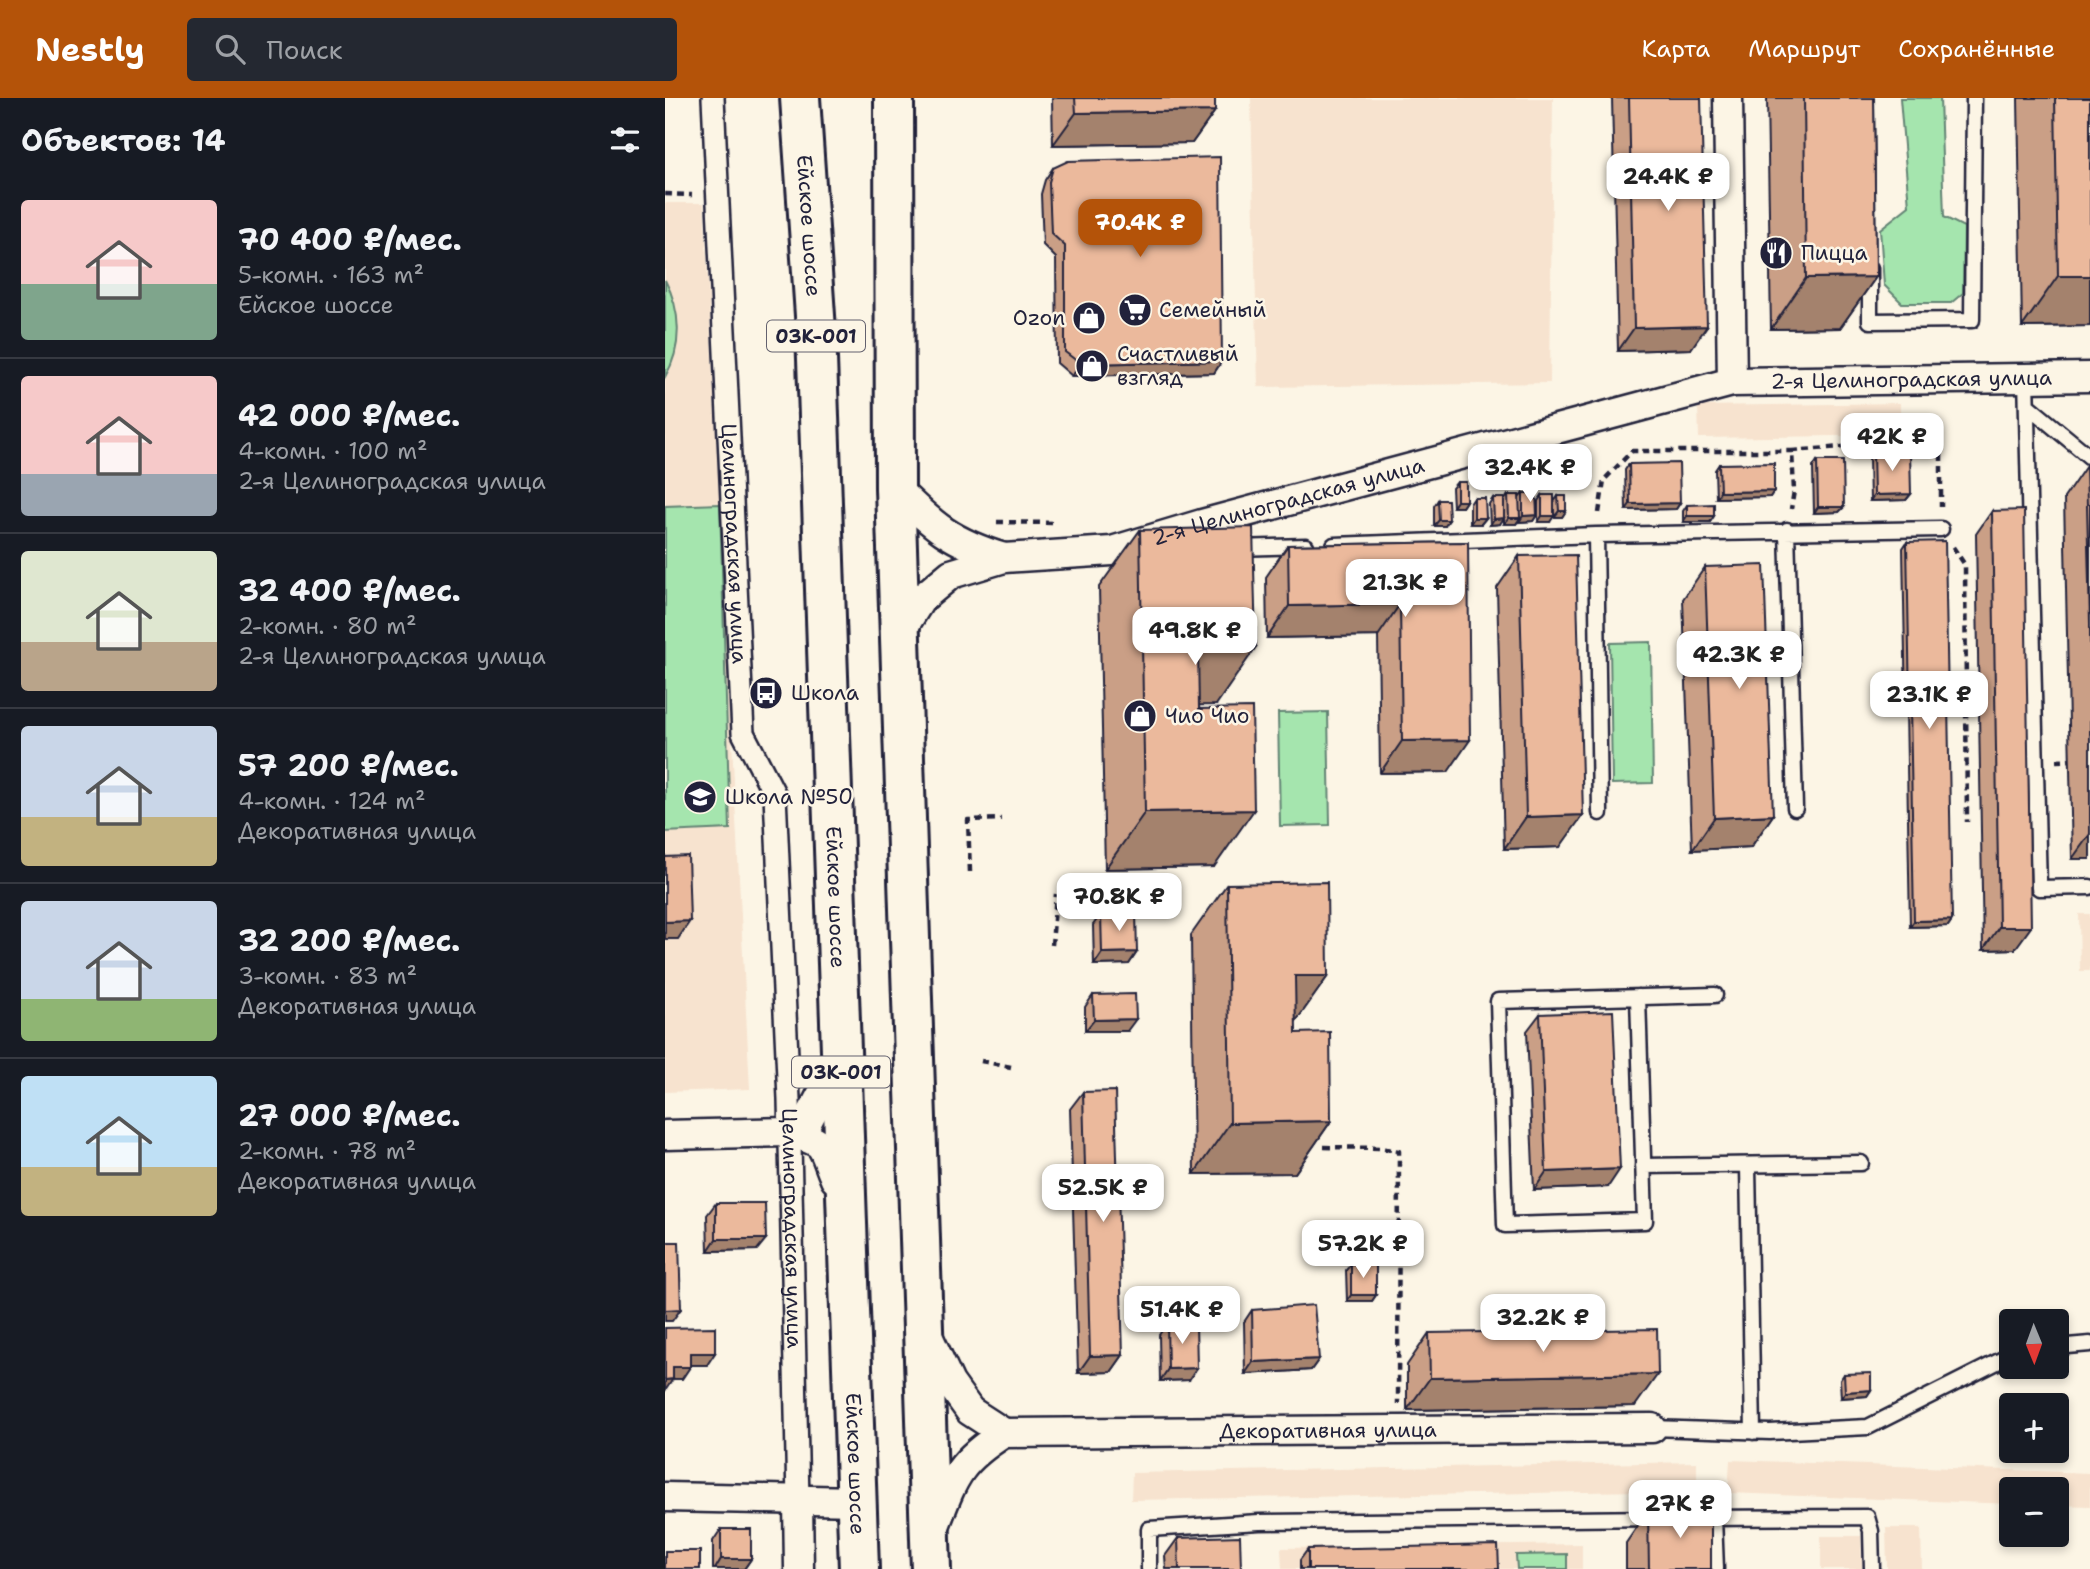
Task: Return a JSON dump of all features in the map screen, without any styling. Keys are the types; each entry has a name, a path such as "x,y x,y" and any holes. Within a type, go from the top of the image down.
{"main road":[{"name":"Ейское шоссе","path":"800,98 815,330 859,1569"},
{"name":"03К-001","path":"894,98 895,488 931,1554"}],"street":[{"name":"Целиноградская улица","path":"713,98 743,733 775,795 789,1132 799,1569"},
{"path":"1728,98 1731,382"},
{"name":"2-я Целиноградская улица","path":"899,634 921,599 950,574 1004,558 1112,551 1731,382 2027,391 2090,377"},
{"name":"2-я Целиноградская улица","path":"895,488 932,526 969,547 1004,558"},
{"path":"665,1135 789,1132 804,1128 828,1082 841,1078"},
{"path":"789,1132 815,1139 825,1148 835,1179 845,1184"},
{"path":"922,1323 950,1383 970,1411 1004,1433 973,1452 951,1483 931,1554"},
{"name":"Декоративная улица","path":"1004,1433 1652,1428"},
{"path":"665,1497 856,1501"}],"lane":[{"path":"1870,251 1870,321 1972,320 1974,98"},
{"path":"2027,391 2090,457"},
{"path":"2027,391 2039,888 2090,887"},
{"path":"1215,548 1787,530 1941,529"},
{"path":"1787,530 1795,808"},
{"path":"1596,535 1600,813"},
{"path":"1112,551 1177,549"},
{"path":"1638,997 1645,1221 1505,1225 1498,1001 1638,997 1715,995"},
{"path":"1643,1166 1748,1167 1861,1163"},
{"path":"1748,1167 1753,1432"},
{"path":"2069,1346 2090,1344"},
{"path":"1652,1428 1753,1432 1868,1427 1999,1361"},
{"path":"1149,1569 1149,1529 1259,1522 1867,1517 1871,1531 1872,1569"},
{"path":"1714,1518 1716,1569"}],"path":[{"path":"1941,442 1941,529 1965,565 1967,822"},
{"path":"1596,535 1604,480 1632,451 1792,451 1867,445"},
{"path":"1787,530 1794,491 1792,451"},
{"path":"2036,761 2077,760"},
{"path":"970,872 968,820 1001,819"},
{"path":"1052,945 1056,894"},
{"path":"981,1061 1011,1067"},
{"path":"1324,1147 1399,1151 1398,1428"}],"shaded area":[{"path":"1251,98 1553,98 1550,383 1258,387"},
{"name":"Школа №50","path":"665,203 704,203 750,1089 665,1092"},
{"path":"1900,403 1900,435 1699,438 1698,406"},
{"path":"2079,914 2090,914 2090,971 2080,971"},
{"path":"1730,1460 2090,1473 2090,1506 2069,1505 2069,1477 1999,1477 1999,1504 1728,1493"},
{"path":"1697,1462 1697,1490 1131,1500 1132,1473"},
{"path":"1886,1528 1921,1528 1922,1569 1887,1569"},
{"path":"1821,1536 1861,1536 1862,1569 1821,1569"},
{"path":"1582,1544 1582,1569 1282,1569 1281,1548"}],"green space":[{"path":"1900,98 1940,98 1944,217 1964,227 1963,293 1951,303 1902,303 1884,285 1880,229 1909,206"},
{"path":"665,280 674,304 678,328 675,353 665,377"},
{"path":"720,504 730,829 665,832 665,506"},
{"path":"1651,642 1653,783 1612,784 1610,643"},
{"path":"1328,712 1330,825 1280,826 1278,713"},
{"path":"1567,1554 1567,1569 1517,1569 1516,1555"}],"building":[{"path":"1075,98 1215,98 1215,111 1076,113"},
{"path":"1629,98 1701,98 1707,326 1634,328"},
{"path":"1804,98 1874,98 1876,277 1806,278"},
{"path":"2055,98 2090,98 2090,276 2058,276"},
{"name":"Семейный","path":"1220,157 1222,361 1081,364 1065,352 1065,246 1051,233 1049,182 1053,168 1068,161"},
{"path":"1910,451 1911,494 1874,495 1873,452"},
{"path":"1817,461 1843,461 1844,507 1818,507"},
{"path":"1679,463 1680,503 1630,504 1629,464"},
{"path":"1774,463 1774,491 1720,492 1719,464"},
{"path":"2086,466 2090,466 2090,623"},
{"path":"1457,482 1466,482 1466,501 1457,501"},
{"path":"1523,493 1536,493 1537,515 1523,516"},
{"path":"1508,495 1519,495 1520,518 1509,518"},
{"path":"1542,495 1554,495 1554,516 1542,516"},
{"path":"1558,496 1566,496 1566,511 1559,511"},
{"path":"1474,498 1485,498 1486,518 1474,518"},
{"path":"1493,498 1504,498 1504,518 1494,519"},
{"path":"1438,500 1448,500 1449,520 1439,520"},
{"path":"1714,504 1714,516 1687,516 1687,505"},
{"path":"2024,510 2031,927 1999,927 1992,511"},
{"path":"1253,527 1256,647 1198,648 1199,709 1252,708 1254,810 1145,812 1140,530"},
{"path":"1945,541 1952,920 1914,921 1907,542"},
{"path":"1468,542 1470,740 1402,741 1400,604 1289,606 1288,545"},
{"path":"1576,555 1583,815 1526,817 1519,556"},
{"path":"1764,565 1773,815 1714,818 1705,567"},
{"path":"688,856 690,921 665,922 665,857"},
{"path":"1327,882 1328,976 1295,976 1296,1033 1330,1032 1331,1121 1230,1123 1227,884"},
{"path":"1136,913 1137,952 1102,953 1101,914"},
{"path":"1135,994 1136,1019 1094,1020 1093,995"},
{"path":"1613,1011 1620,1169 1546,1172 1540,1014"},
{"path":"1115,1091 1123,1355 1090,1356 1083,1092"},
{"path":"716,1203 765,1203 766,1239 716,1239"},
{"path":"665,1242 679,1242 681,1309 665,1310"},
{"path":"1351,1264 1376,1264 1376,1295 1351,1295"},
{"path":"1314,1305 1319,1359 1253,1362 1252,1310"},
{"path":"1167,1323 1196,1323 1197,1368 1168,1369"},
{"path":"715,1327 715,1353 690,1353 690,1367 673,1367 673,1379 665,1380 665,1328"},
{"path":"1657,1329 1658,1374 1430,1378 1429,1333"},
{"path":"1871,1373 1871,1390 1845,1392 1844,1374"},
{"path":"1648,1511 1711,1511 1711,1569 1649,1569"},
{"path":"721,1529 751,1529 751,1559 721,1559"},
{"path":"1240,1536 1241,1569 1179,1569 1178,1538"},
{"path":"1498,1545 1499,1569 1308,1569 1308,1549"},
{"path":"665,1551 700,1551 700,1569 665,1569"}],"place":[{"name":"Пицца","path":"1776,253"},
{"name":"Семейный","path":"1135,310"},
{"name":"Ozon","path":"1089,318"},
{"name":"Счастливый взгляд","path":"1092,366"},
{"name":"Школа","path":"766,693"},
{"name":"Чио Чио","path":"1140,716"},
{"name":"Школа №50","path":"700,797"}]}
